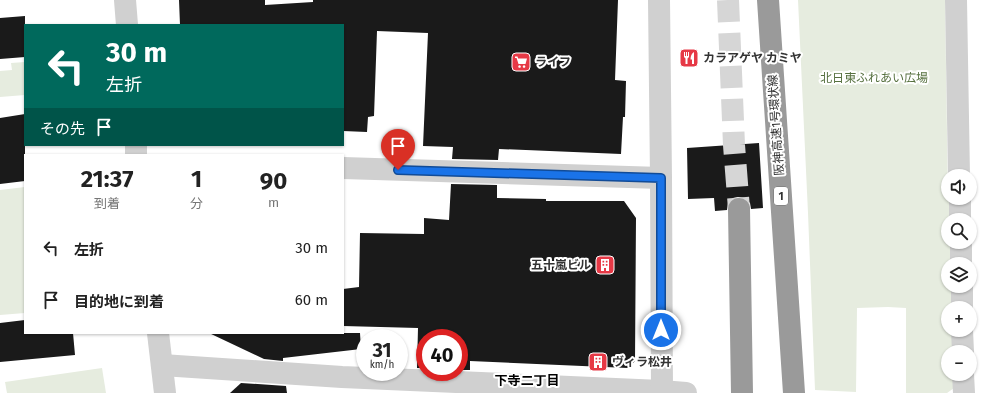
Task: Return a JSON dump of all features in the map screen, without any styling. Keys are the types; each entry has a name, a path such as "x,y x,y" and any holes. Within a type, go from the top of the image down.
{"highway":[{"name":"阪神高速1号環状線","path":"768,0 794,393"},
{"path":"739,209 742,393"}],"street":[{"path":"125,0 126,24"},
{"path":"659,0 662,392"},
{"path":"956,0 959,169"},
{"path":"344,168 661,178"},
{"path":"158,334 165,393"},
{"path":"162,365 342,377 686,393"},
{"path":"963,381 964,393"}],"green space":[{"name":"北日東ふれあい広場","path":"798,0 945,0 948,169 941,169 941,205 950,205 950,213 941,213 941,249 951,249 951,257 941,257 941,293 952,293 952,301 941,301 941,337 953,337 953,345 941,345 941,381 954,381 954,388 947,393 906,393 906,308 888,307 857,308 856,392 815,390"},
{"path":"24,62 24,95 0,97 0,71 12,70 11,63"},
{"path":"24,187 24,313 0,315 0,190"},
{"path":"102,368 106,393 7,393 5,382"}],"building":[{"name":"ライフ","path":"179,0 265,0 265,5 313,2 313,0 618,0 615,80 626,81 625,117 623,117 621,154 499,149 498,160 452,159 453,147 423,146 428,33 377,31 374,116 368,117 367,132 344,131 344,24 180,24"},
{"path":"25,16 24,57 0,59 0,18"},
{"path":"24,114 24,181 0,184 0,118"},
{"path":"759,143 763,208 751,209 750,203 745,198 738,197 733,198 728,203 727,210 715,211 714,198 688,199 687,148"},
{"path":"451,184 497,185 497,198 546,199 546,201 624,201 636,218 635,361 628,368 470,361 470,370 468,370 468,329 344,326 344,289 359,287 360,233 424,234 424,218 449,220"},
{"path":"24,320 24,334 73,334 75,355 0,362 0,323"},
{"path":"356,333 356,350 283,358 283,361 264,359 211,334"},
{"path":"241,383 286,386 287,393 230,393"}],"tunnel":[{"path":"728,0 734,145 739,209"}],"place":[{"name":"カラアゲヤ カミヤ","path":"689,58"},
{"name":"ライフ","path":"521,62"},
{"name":"五十嵐ビル","path":"605,265"},
{"name":"ヴィラ松井","path":"598,362"}],"district":[{"name":"下寺二丁目","path":"527,380"}],"route":[{"path":"398,170 661,178 661,330"}]}
